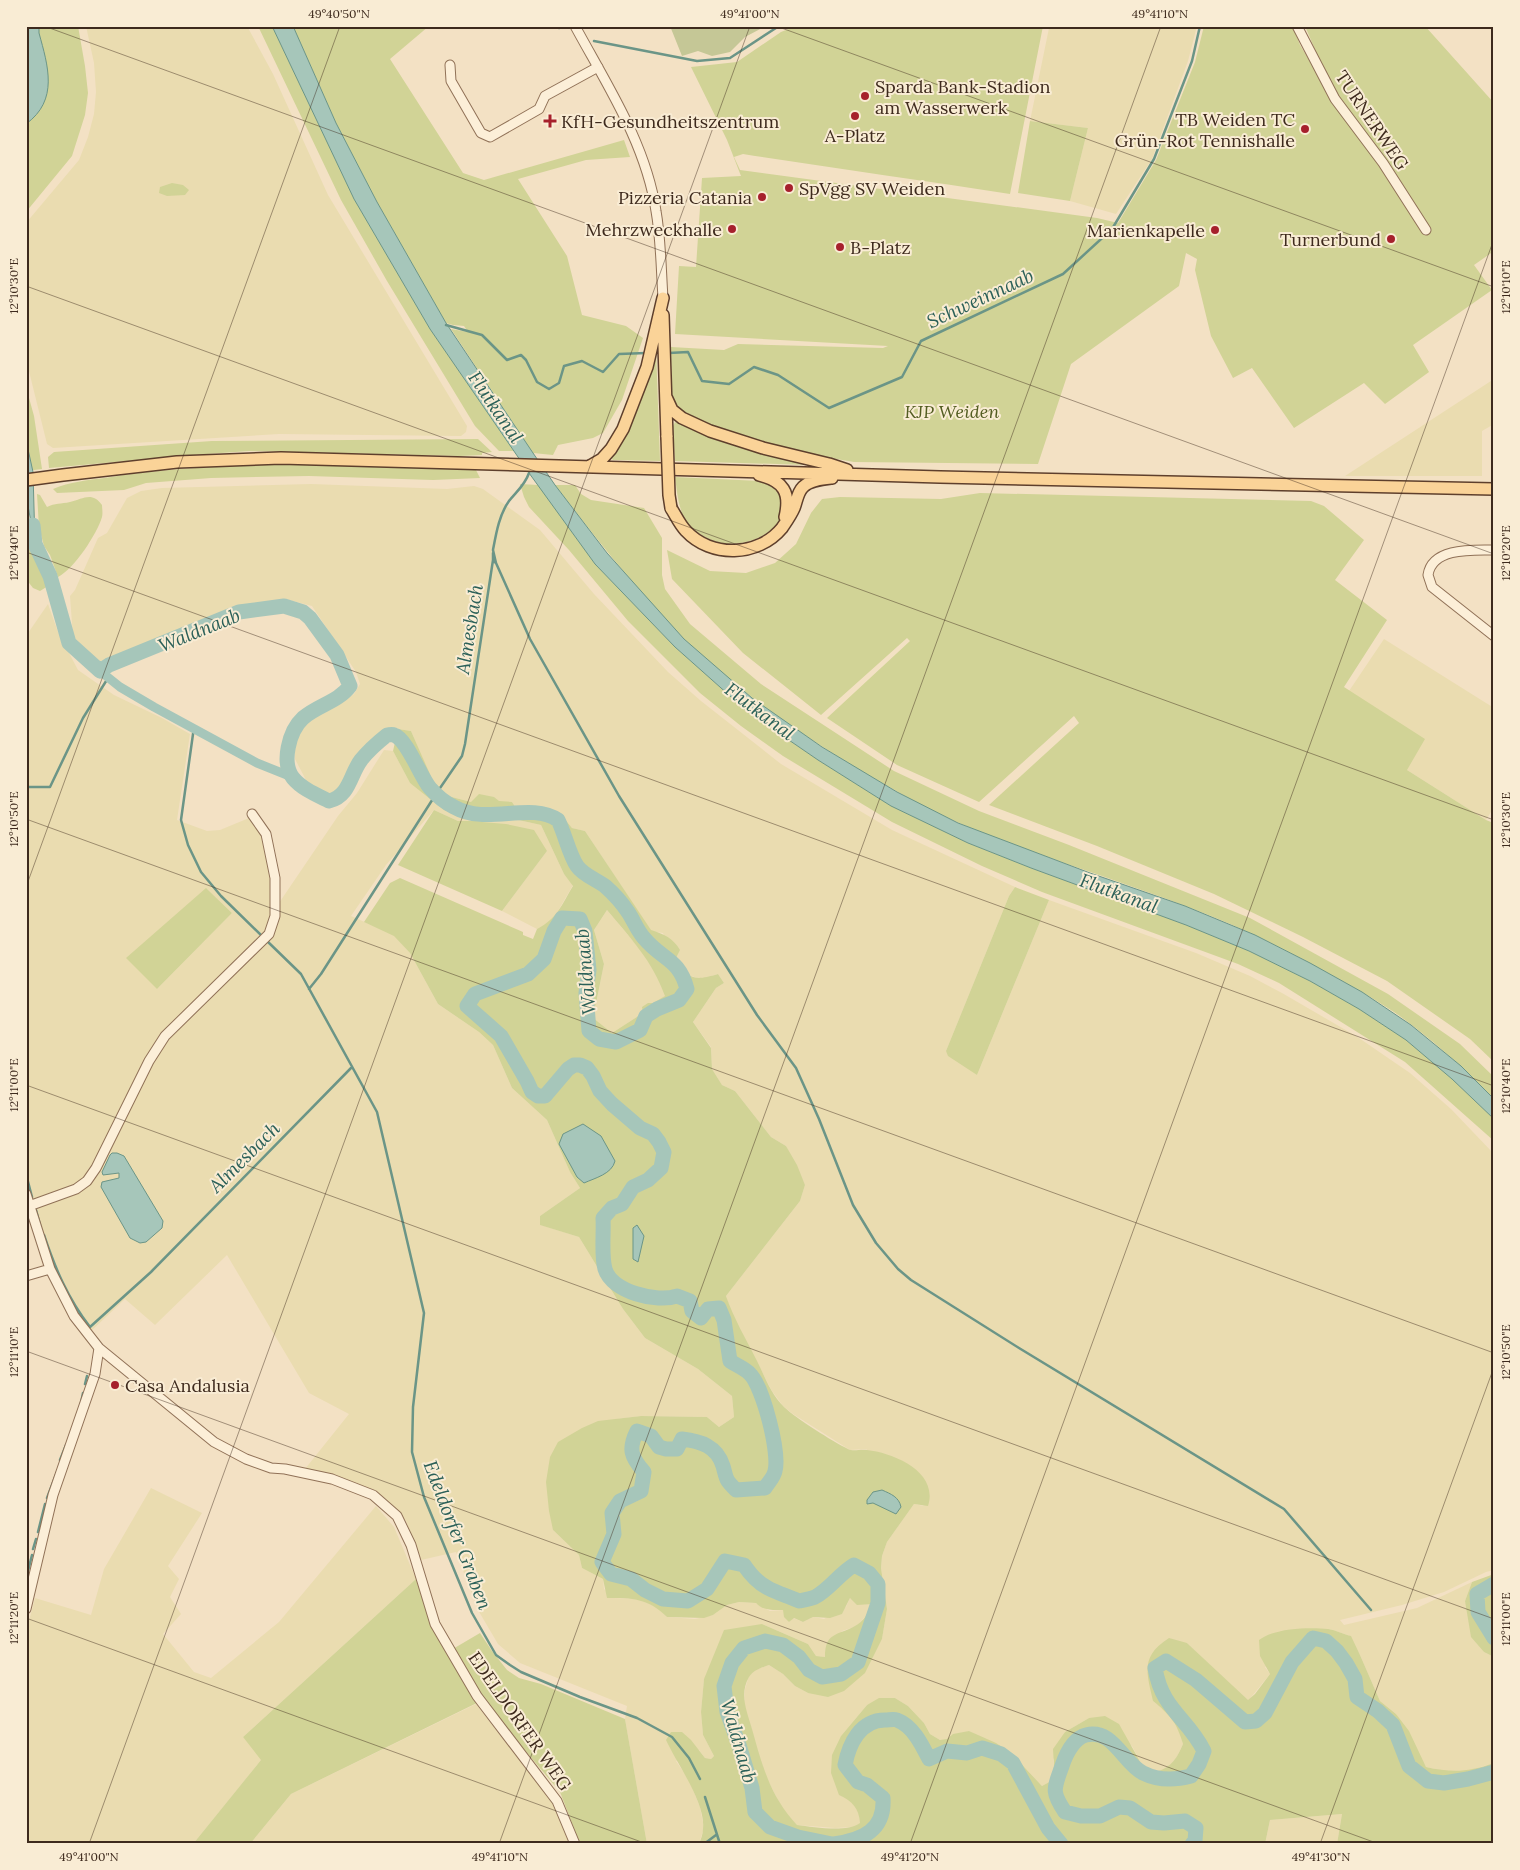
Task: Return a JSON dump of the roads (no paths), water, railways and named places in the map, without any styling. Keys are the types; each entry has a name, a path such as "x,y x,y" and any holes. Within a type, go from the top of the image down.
{"main road":[{"path":"663,298 660,329 666,397 669,495 672,508 686,531 698,541 710,547 721,550 750,549 774,536 783,526 794,507 801,489 808,482 858,474"},
{"path":"590,466 602,459 611,449 623,428 660,329"},
{"path":"666,397 672,410 682,418 710,431 756,446 829,464 858,474"},
{"path":"26,480 177,462 281,458 1494,489"},
{"path":"736,470 772,478 782,485 788,505 783,526"}],"street":[{"path":"575,26 629,125 644,162 656,211 663,298"},
{"name":"TURNERWEG","path":"1297,26 1335,99 1383,163 1426,230"},
{"path":"450,65 451,81 480,133 490,137 539,108 546,96 598,67"},
{"path":"1494,550 1462,550 1448,554 1432,565 1429,569 1428,578 1432,587 1494,636"},
{"path":"30,1206 76,1190 87,1181 96,1168 149,1061 165,1036 269,934 275,916 275,878 266,834 252,814"},
{"name":"EDELDORFER WEG","path":"26,1194 50,1269 74,1316 99,1348 214,1442 246,1459 271,1468 285,1469 332,1479 373,1495 396,1516 411,1545 436,1624 477,1696 557,1801 575,1844"},
{"path":"26,1276 50,1269"},
{"path":"26,1609 53,1495 95,1374 99,1348"}],"water":[{"path":"26,26 39,26 48,70 48,82 43,104 36,115 26,124"},
{"name":"Flutkanal","path":"272,26 293,26 336,123 377,202 446,323 533,453 607,553 684,639 752,698 822,747 897,792 958,823 1090,873 1185,906 1255,935 1362,992 1411,1025 1461,1066 1494,1099 1494,1119 1452,1079 1406,1040 1359,1009 1310,981 1249,951 1186,925 968,843 891,806 818,760 748,712 675,647 595,564 529,473 430,329 354,199"},
{"path":"26,440 33,472 35,544 26,495"},
{"path":"583,1124 601,1136 615,1161 607,1172 584,1183 577,1177 559,1144 563,1134"},
{"path":"112,1153 124,1156 163,1221 162,1228 146,1242 140,1243 130,1238 101,1187 102,1182 119,1178 119,1173 103,1175 102,1172"},
{"path":"637,1225 644,1236 638,1262 633,1259 633,1228"},
{"path":"882,1490 891,1494 898,1501 901,1507 896,1514 873,1503 867,1504 867,1500 873,1492"}],"waterway":[{"path":"594,41 697,61 730,58 779,26"},
{"name":"Schweinnaab","path":"669,353 688,352 702,381 729,384 754,367 778,375 829,408 902,377 921,341 1063,274 1112,229 1154,159 1192,61 1200,26"},
{"name":"Schweinnaab","path":"446,325 482,335 507,360 521,355 526,360 537,382 549,389 559,383 564,366 582,361 603,372 619,354 646,353"},
{"name":"Almesbach","path":"493,550 498,525 503,512 529,473"},
{"name":"Waldnaab","path":"33,525 35,544 50,576 69,643 100,671 109,665 239,612 284,606 303,612 310,618 337,655 350,686 340,696 303,718 294,731 287,756 289,772 297,782 329,801 336,798 345,790 357,766 367,753 387,735 394,735 404,743 430,788 441,799 454,807 480,814 535,813 547,815 558,820 577,866 611,892 626,909 644,938 675,965 684,979 687,989 679,1000 646,1016 640,1030 616,1042 599,1039 589,1031 586,993 589,970 585,931 580,919 562,918 554,931 544,959 528,974 475,994 467,1006 501,1036 532,1092 538,1096 545,1096 568,1069 574,1065 580,1065 587,1068 600,1091 612,1104 640,1128 653,1134 659,1142 664,1152 661,1168 648,1180 633,1187 622,1204 612,1208 603,1218 605,1269 609,1277 616,1284 636,1294 658,1298 677,1296 690,1301 692,1311 701,1318 708,1309 719,1308 724,1320 730,1361 748,1372 755,1381 765,1406 773,1436 776,1462 772,1478 765,1488 736,1490 727,1479 717,1454 707,1446 695,1441 682,1439 677,1449 666,1449 659,1447 651,1436 637,1431 632,1443 632,1453 644,1472 641,1491 620,1501 612,1513 614,1534 602,1562 611,1574 631,1579 645,1590 663,1599 688,1601 707,1589 725,1561 744,1565 754,1578 764,1586 799,1601 813,1598 820,1594 854,1565 869,1573 878,1584 878,1603 858,1662 841,1674 822,1677 809,1670 799,1657 783,1645 765,1641 744,1648 732,1663 724,1686 727,1712 752,1788 755,1812 770,1827 798,1837 832,1844"},
{"path":"493,550 496,563 493,553 493,561 496,563 530,639 619,796 757,1015 796,1068 819,1119 853,1205 876,1243 898,1269 911,1280 1284,1509 1371,1610"},
{"name":"Almesbach","path":"438,791 462,756 465,744 493,560"},
{"name":"Almesbach","path":"100,671 120,687 154,707 257,763 292,777"},
{"path":"26,787 50,787 83,718 108,678"},
{"name":"Almesbach","path":"194,727 181,820 188,845 201,872 221,896 262,936"},
{"name":"Almesbach","path":"309,989 321,974 436,794"},
{"name":"Edeldorfer Graben","path":"266,940 301,974 377,1112 424,1313 413,1407 412,1452 424,1497 472,1613 496,1655 521,1672 637,1718 672,1737 689,1758 700,1779"},
{"name":"Almesbach","path":"44,1235 63,1283 90,1327 151,1272 352,1067"},
{"path":"26,1174 32,1197"},
{"path":"36,1210 40,1225"},
{"name":"Almesbach","path":"85,1384 87,1376"},
{"name":"Almesbach","path":"81,1403 83,1393"},
{"name":"Almesbach","path":"60,1460 66,1445"},
{"name":"Almesbach","path":"47,1498 57,1472"},
{"name":"Almesbach","path":"38,1532 45,1504"},
{"name":"Almesbach","path":"33,1549 36,1539"},
{"name":"Almesbach","path":"26,1579 32,1555"},
{"name":"Waldnaab","path":"1494,1584 1477,1594 1478,1612 1494,1638"},
{"name":"Waldnaab","path":"1192,1844 1195,1841 1196,1828 1185,1821 1151,1822 1130,1808 1119,1807 1100,1816 1081,1816 1065,1812 1055,1790 1064,1761 1074,1743 1086,1735 1095,1734 1111,1741 1129,1762 1149,1776 1167,1779 1191,1776 1199,1764 1204,1751 1163,1694 1155,1668 1166,1661 1196,1680 1245,1722 1256,1721 1265,1713 1292,1662 1313,1638 1326,1641 1337,1651 1355,1679 1357,1697 1378,1711 1393,1725 1409,1766 1428,1781 1444,1783 1494,1772"},
{"name":"Waldnaab","path":"834,1844 863,1836 876,1826 880,1818 883,1809 883,1798 867,1785 858,1782 845,1765 849,1749 862,1729 876,1721 893,1720 903,1723 912,1731 929,1759 947,1751 967,1753 982,1748 1001,1754 1013,1763 1048,1828 1061,1844"},
{"name":"Edeldorfer Graben","path":"705,1797 720,1844"},
{"path":"704,1844 716,1835"}],"place":[{"name":"Sparda Bank-Stadion am Wasserwerk","path":"865,96"},
{"name":"A-Platz","path":"855,116"},
{"name":"KfH-Gesundheitszentrum","path":"550,121"},
{"name":"TB Weiden TC Grün-Rot Tennishalle","path":"1305,129"},
{"name":"SpVgg SV Weiden","path":"789,188"},
{"name":"Pizzeria Catania","path":"762,197"},
{"name":"Mehrzweckhalle","path":"732,229"},
{"name":"Marienkapelle","path":"1215,230"},
{"name":"Turnerbund","path":"1391,239"},
{"name":"B-Platz","path":"840,247"},
{"name":"Casa Andalusia","path":"115,1385"}],"park label":[{"name":"KJP Weiden","path":"952,411"}]}
